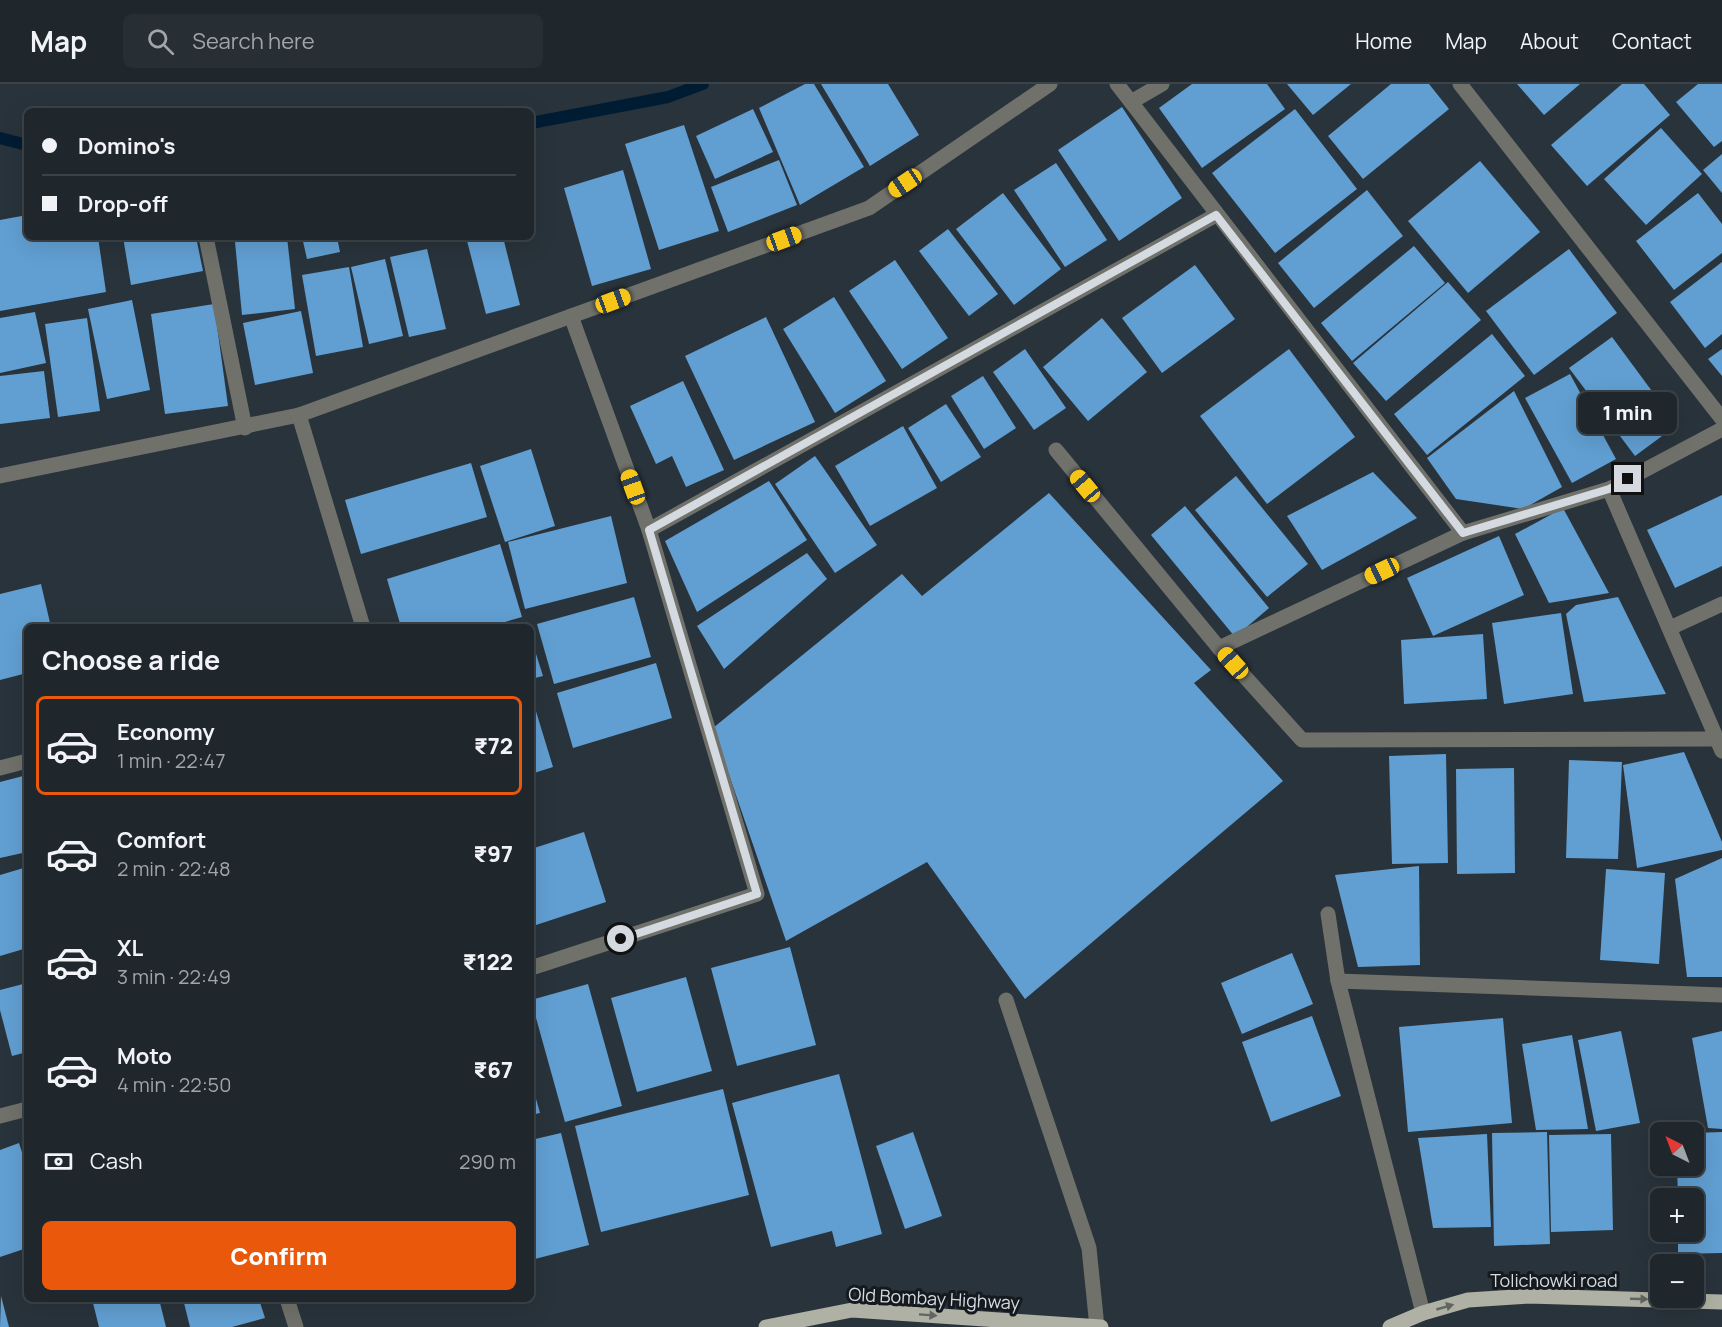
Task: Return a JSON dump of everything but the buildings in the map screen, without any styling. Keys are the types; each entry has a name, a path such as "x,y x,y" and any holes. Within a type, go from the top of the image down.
{"main road":[{"name":"Tolichowki road","path":"1390,1327 1423,1313 1468,1300 1529,1296 1722,1302"},
{"name":"Old Bombay Highway","path":"766,1327 852,1310 1099,1327"}],"street":[{"path":"0,476 245,428 299,415 869,208 1050,84"},
{"path":"1118,84 1216,215 1463,533"},
{"path":"1131,102 1162,84"},
{"path":"1460,84 1722,419"},
{"path":"649,530 1216,215"},
{"path":"207,240 245,428"},
{"path":"534,967 757,894 649,530 571,316"},
{"path":"299,415 362,624"},
{"path":"1219,648 1463,533 1609,489 1722,429"},
{"path":"1056,450 1219,648 1302,740 1720,745 1609,489"},
{"path":"1670,628 1722,604"},
{"path":"0,768 24,762"},
{"path":"1328,914 1338,981 1423,1313"},
{"path":"1338,981 1722,995"},
{"path":"1006,1000 1089,1248 1099,1327"},
{"path":"1,1112 24,1109"},
{"path":"288,1302 296,1327"}],"waterway":[{"path":"534,122 668,97 703,84"},
{"path":"0,138 24,144"}],"route":[{"path":"621,939 757,894 649,530 1216,215 1463,533 1609,489 1628,479"}]}
